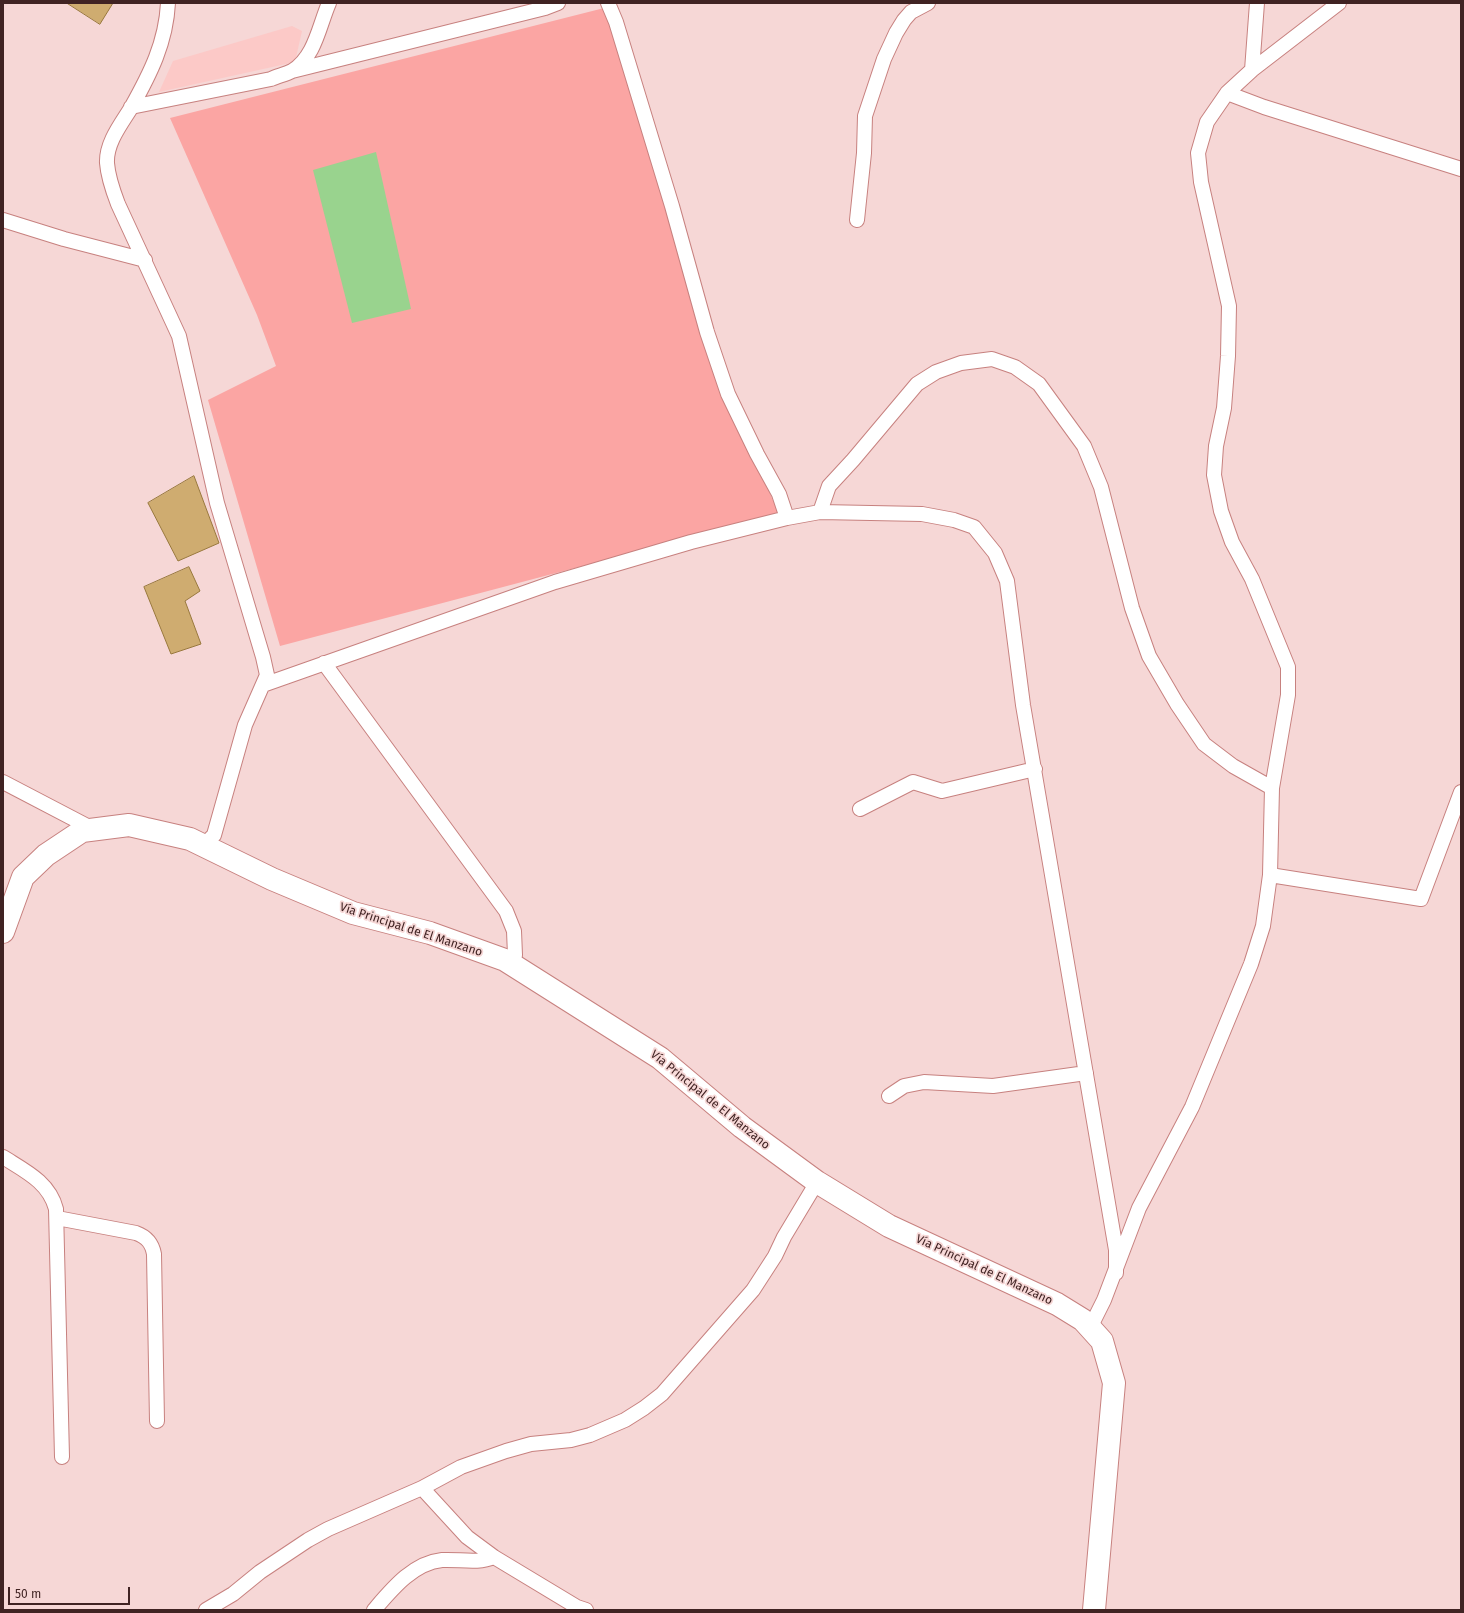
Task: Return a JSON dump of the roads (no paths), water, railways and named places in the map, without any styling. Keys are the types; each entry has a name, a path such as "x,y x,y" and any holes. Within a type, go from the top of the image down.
{"main road":[{"name":"Vía Principal de El Manzano","path":"3,932 23,877 46,855 82,831 129,825 190,839 272,879 353,913 430,933 505,960 660,1058 742,1127 817,1182 890,1226 1057,1304 1083,1320 1102,1341 1114,1382 1094,1610"}],"street":[{"path":"168,3 167,22 159,52 112,142 107,162 111,184 118,204 179,336 217,503 267,675 245,725 214,835 204,846 190,839"},
{"path":"292,71 304,61 315,42 329,3"},
{"path":"131,107 271,79 292,71 545,8 558,3"},
{"path":"608,3 616,22 672,206 707,332 728,394 757,454 779,494 787,518"},
{"path":"857,220 864,153 865,116 884,59 896,33 911,12 928,3"},
{"path":"1252,70 1256,3"},
{"path":"1090,1328 1116,1272 1139,1208 1192,1107 1251,964 1263,926 1270,875 1272,788 1288,695 1288,667 1252,579 1232,542 1221,511 1214,475 1216,446 1224,408 1230,306 1201,182 1198,153 1207,122 1227,93 1252,70 1338,3"},
{"path":"1227,93 1264,107 1461,170"},
{"path":"3,220 64,239 145,260"},
{"path":"820,512 829,486 853,460 916,384 936,372 961,363 992,359 1015,367 1039,384 1084,446 1101,487 1116,550 1134,615 1149,656 1177,704 1204,744 1233,766 1272,788"},
{"path":"263,685 555,582 690,542 787,518 820,512 922,514 954,520 974,527 995,553 1007,581 1034,769 1116,1250 1116,1272"},
{"path":"324,663 506,911 514,931 515,954 505,960"},
{"path":"860,809 913,782 942,791 1034,769"},
{"path":"4,782 94,830"},
{"path":"1270,875 1421,899 1461,792"},
{"path":"889,1096 904,1086 924,1082 993,1086 1086,1073"},
{"path":"3,1157 32,1176 47,1189 54,1201 57,1218 62,1457"},
{"path":"206,1610 233,1594 260,1572 308,1540 328,1529 422,1488 441,1477 482,1459 531,1444 572,1440 590,1435 625,1420 644,1408 662,1394 753,1290 772,1262 817,1182"},
{"path":"57,1218 136,1233 143,1236 151,1245 154,1254 157,1421"},
{"path":"422,1488 467,1537 494,1558 577,1607 586,1610"},
{"path":"374,1610 406,1577 422,1566 442,1560 474,1561 494,1558"}]}
